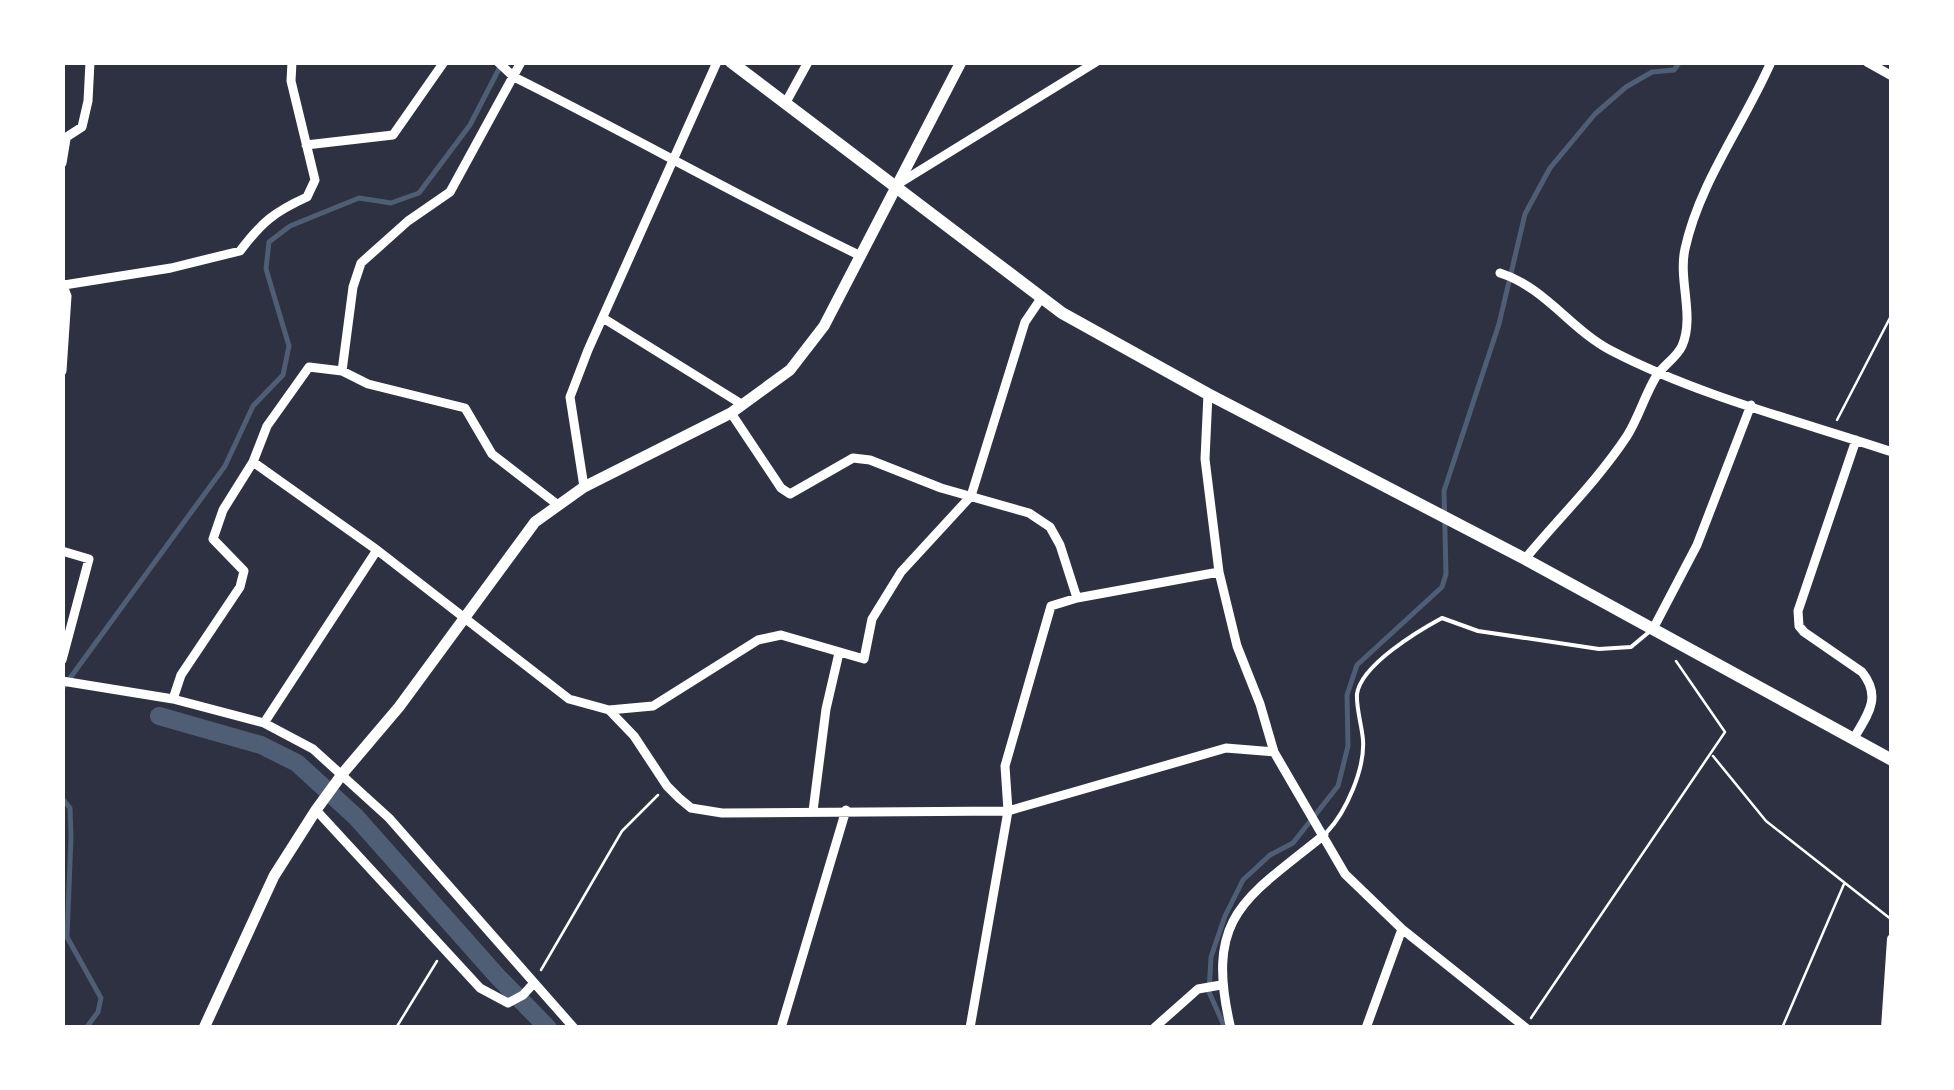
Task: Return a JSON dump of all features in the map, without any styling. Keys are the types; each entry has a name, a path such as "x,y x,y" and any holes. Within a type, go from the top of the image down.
{"main road":[{"path":"731,62 1062,313 1892,760"},
{"path":"204,1028 274,876 316,810 399,707 535,522 584,487 731,414 790,370 824,326 961,62"}],"street":[{"path":"62,163 64,139 82,126 90,62"},
{"path":"62,371 68,296 63,284 171,268 240,252 258,226 275,212 307,197 314,180 291,81 292,62"},
{"path":"306,145 392,135 444,62"},
{"path":"498,62 514,76 674,158 757,206 861,256"},
{"path":"342,371 360,263 408,221 450,192 521,62"},
{"path":"584,487 570,397 717,62"},
{"path":"786,104 808,62"},
{"path":"896,186 1096,62"},
{"path":"1525,559 1625,439 1658,373 1682,348 1687,318 1684,252 1690,230 1704,193 1753,104 1771,62"},
{"path":"1867,62 1892,76"},
{"path":"1500,274 1522,280 1606,348 1658,373 1892,452"},
{"path":"253,462 377,550 568,699 610,710 652,706 758,640 781,635 864,659 872,619 901,572 971,496 1025,322 1042,297"},
{"path":"603,318 743,405"},
{"path":"173,699 181,675 240,587 244,571 213,538 222,510 253,462 268,426 309,367 342,371 368,384 465,408 492,454 558,505"},
{"path":"1208,394 1205,459 1219,572 1237,646 1274,752 1346,874 1402,928 1526,1027"},
{"path":"1653,628 1697,545 1751,405"},
{"path":"731,414 781,488 790,494 853,458 870,460 1029,513 1050,527 1060,545 1076,598"},
{"path":"1854,738 1874,698 1868,680 1804,632 1798,611 1856,440"},
{"path":"264,724 377,550"},
{"path":"62,552 89,559 62,660"},
{"path":"970,1028 1008,811 1006,766 1052,606 1076,598 1219,572"},
{"path":"813,811 826,709 839,654"},
{"path":"62,681 173,699 264,724 313,748 389,818 574,1028"},
{"path":"610,710 634,736 667,786 690,808 722,813 1008,811 1226,748 1274,752"},
{"path":"316,810 480,988 508,1003 533,984"},
{"path":"781,1028 846,810"},
{"path":"1230,1025 1221,985 1221,961 1229,924 1247,897 1321,832"},
{"path":"1366,1028 1402,928"},
{"path":"1886,1028 1892,940"},
{"path":"1154,1028 1198,989 1221,985"}],"lane":[{"path":"1321,832 1338,821 1355,780 1364,745 1357,693 1366,675 1410,635 1442,618 1478,631 1599,648 1631,647 1653,628"}],"path":[{"path":"1831,432 1892,314"},
{"path":"1526,1027 1724,732 1676,661"},
{"path":"1712,754 1766,821 1892,920"},
{"path":"533,984 622,831 667,786"},
{"path":"1782,1028 1844,883"},
{"path":"396,1028 444,949"}],"waterway":[{"path":"1225,1028 1209,992 1211,957 1225,916 1243,880 1270,855 1293,843 1338,786 1348,746 1347,695 1357,665 1442,587 1446,574 1444,491 1499,324 1525,214 1550,168 1595,114 1626,87 1652,72 1674,70 1680,62"},
{"path":"62,689 225,466 253,406 283,375 289,346 266,269 269,242 290,226 359,198 391,203 419,193 470,125 501,65"},
{"path":"159,716 261,745 297,763 356,817 548,1028"},
{"path":"62,798 70,808 67,937 101,998 98,1012 86,1028"}]}
